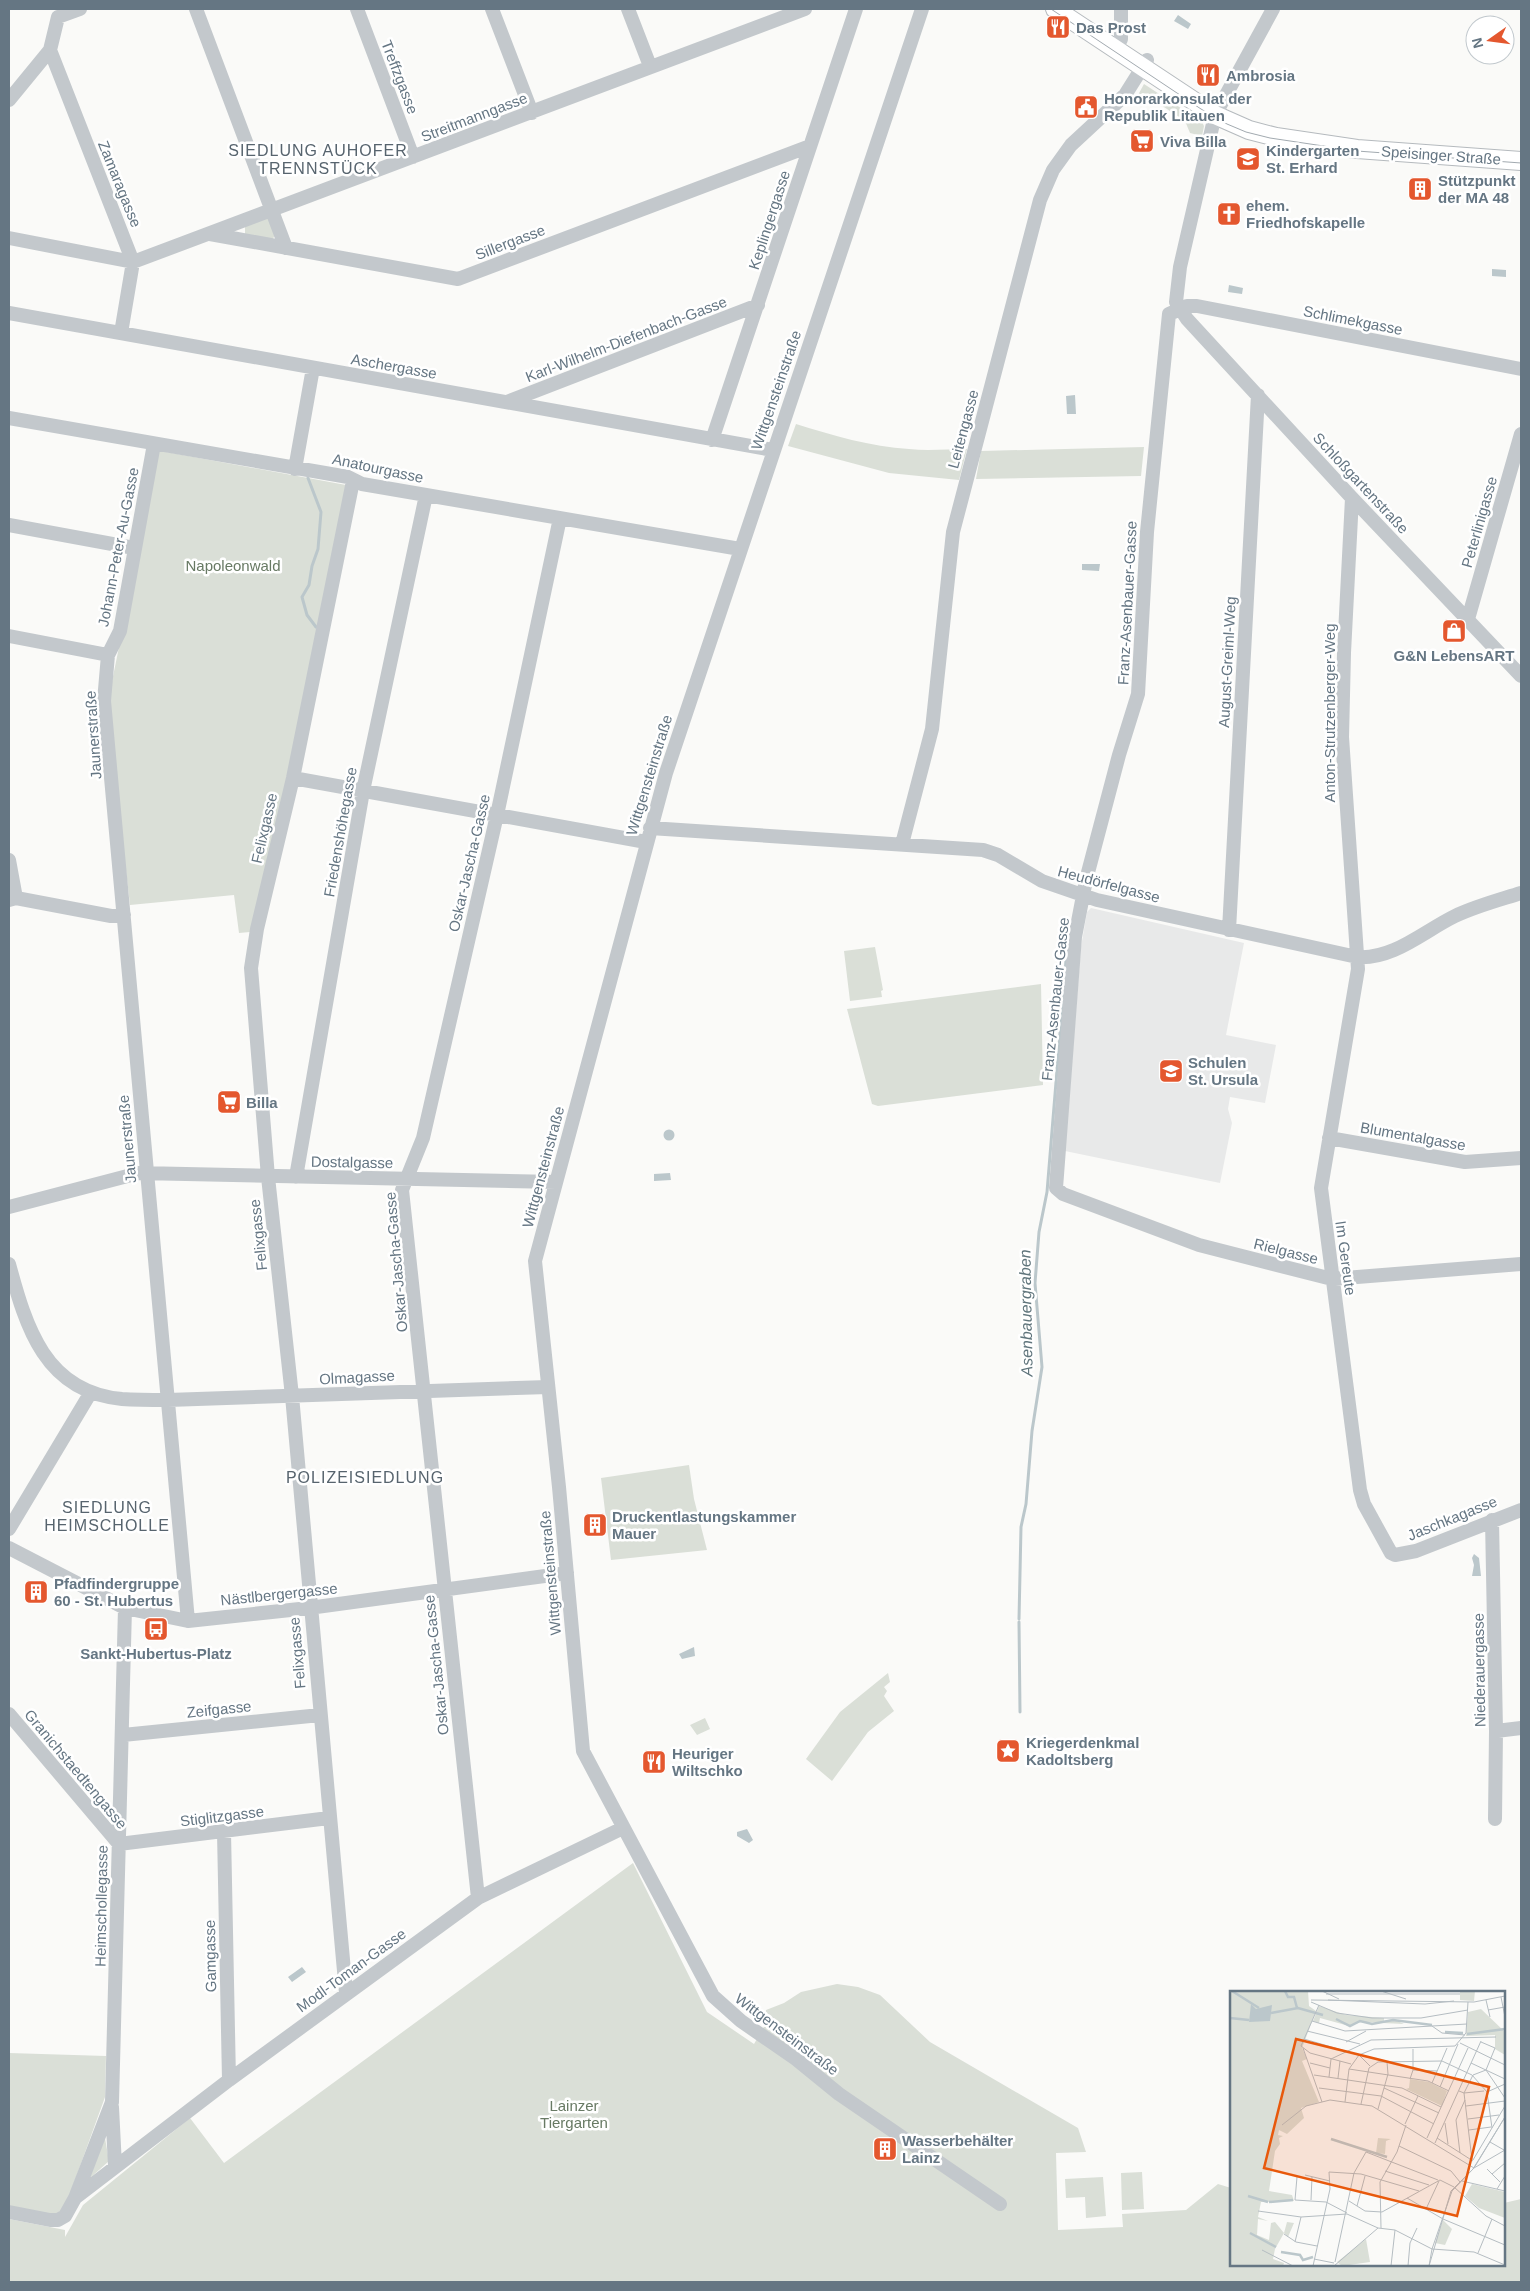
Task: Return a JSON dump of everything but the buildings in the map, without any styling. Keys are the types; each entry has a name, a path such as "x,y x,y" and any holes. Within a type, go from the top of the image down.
{"main road":[{"name":"Speisinger Straße","path":"1055,9 1116,49 1140,62 1216,115 1249,130 1285,138 1356,148 1521,161"}],"street":[{"path":"9,100 50,50 55,13 80,9"},
{"path":"196,9 286,248"},
{"name":"Treffzgasse","path":"357,9 413,157"},
{"path":"492,9 532,113"},
{"path":"628,9 650,66"},
{"name":"Streitmanngasse","path":"134,262 805,9"},
{"name":"Keplingergasse","path":"712,440 856,9"},
{"name":"Wittgensteinstraße","path":"922,9 666,773 535,1261 583,1750 713,1996 723,2006 796,2059 839,2094 1000,2204"},
{"path":"1116,49 1121,38 1121,9"},
{"path":"1180,309 1175,298 1180,267 1216,115 1273,9"},
{"name":"Zamaragasse","path":"50,50 134,262"},
{"name":"Leitengasse","path":"902,844 932,728 953,532 1040,200 1053,170 1071,145 1125,94 1140,62"},
{"name":"Sillergasse","path":"210,234 458,278 810,146"},
{"path":"9,238 134,262 121,334"},
{"name":"Karl-Wilhelm-Diefenbach-Gasse","path":"505,403 758,305"},
{"name":"Schlimekgasse","path":"1180,309 1197,306 1521,369"},
{"name":"Schloßgartenstraße","path":"1180,309 1352,498 1521,676"},
{"name":"Franz-Asenbauer-Gasse","path":"1056,1188 1073,953 1083,896 1119,755 1138,694 1147,532 1167,325 1169,314 1180,309"},
{"name":"Aschergasse","path":"9,313 773,450"},
{"path":"295,469 313,368"},
{"name":"August-Greiml-Weg","path":"1229,930 1258,395"},
{"name":"Anatourgasse","path":"9,418 348,478 353,481 426,495 740,550"},
{"name":"Peterlinigasse","path":"1468,619 1521,434"},
{"name":"Johann-Peter-Au-Gasse","path":"108,655 120,631 154,444"},
{"name":"Felixgasse","path":"346,1993 309,1608 292,1396 268,1177 250,968 257,929 293,778 353,481"},
{"name":"Friedenshöhegasse","path":"296,1176 363,791 426,495"},
{"name":"Anton-Strutzenberger-Weg","path":"1352,498 1344,653 1342,737 1356,957"},
{"name":"Oskar-Jascha-Gasse","path":"478,1898 402,1190 423,1138 497,815 560,518"},
{"path":"9,525 134,548"},
{"path":"9,636 108,655"},
{"name":"Jaunerstraße","path":"108,655 104,701 188,1621"},
{"path":"293,778 646,842"},
{"name":"Heudörfelgasse","path":"650,828 902,844 991,852 1042,881 1083,896 1229,930 1366,958 1395,949 1455,916 1521,894"},
{"path":"9,860 12,899 111,916 124,915"},
{"name":"Im Gereute","path":"1356,957 1358,969 1353,1005 1321,1188 1362,1498 1391,1553 1395,1555"},
{"name":"Blumentalgasse","path":"1329,1138 1465,1162 1521,1158"},
{"name":"Dostalgasse","path":"9,1207 139,1173 556,1182"},
{"name":"Rielgasse","path":"1056,1188 1063,1194 1199,1245 1332,1279 1521,1264"},
{"name":"Olmagasse","path":"9,1264 22,1315 34,1340 50,1363 68,1380 91,1392 121,1399 168,1400 548,1387"},
{"path":"9,1529 91,1392"},
{"name":"Jaschkagasse","path":"1395,1555 1416,1551 1521,1510"},
{"name":"Niederauergasse","path":"1492,1520 1496,1731 1495,1819"},
{"name":"Nästlbergergasse","path":"9,1548 125,1608 188,1621 309,1608 567,1573"},
{"name":"Heimschollegasse","path":"75,2198 112,2102 125,1608"},
{"name":"Granichstaedtengasse","path":"9,1714 119,1844"},
{"name":"Zeifgasse","path":"123,1735 320,1715"},
{"path":"1496,1731 1521,1728"},
{"name":"Stiglitzgasse","path":"119,1844 328,1818"},
{"name":"Modl-Toman-Gasse","path":"75,2198 229,2080 478,1898 623,1828"},
{"name":"Gamgasse","path":"224,1832 229,2080"},
{"path":"112,2102 115,2166"},
{"path":"9,2212 58,2220 65,2216 75,2198"}],"shaded area":[{"path":"1178,15 1191,24 1188,29 1174,21"},
{"path":"1492,269 1506,270 1506,277 1492,276"},
{"path":"1229,285 1243,288 1242,294 1228,292"},
{"path":"1075,395 1076,414 1067,414 1066,396"},
{"path":"1082,564 1100,564 1099,571 1082,570"},
{"name":"Schulen St. Ursula","path":"1091,908 1244,943 1226,1035 1276,1045 1265,1103 1230,1097 1228,1109 1232,1123 1220,1183 1065,1151 1081,947 1087,912"},
{"path":"669,1129 675,1135 669,1141 663,1135"},
{"path":"670,1173 671,1180 654,1181 654,1174"},
{"path":"1474,1554 1479,1558 1481,1576 1472,1576 1474,1565 1472,1558"},
{"path":"694,1647 695,1656 682,1659 679,1654"},
{"path":"747,1829 753,1840 749,1843 737,1836 737,1832"},
{"path":"302,1967 306,1972 292,1982 288,1977"}],"green space":[{"path":"1144,84 1202,122 1204,126 1202,136 1190,133 1185,121 1143,93 1138,95"},
{"path":"263,218 271,219 276,234 272,240 245,236 245,225"},
{"path":"796,424 880,446 923,450 967,449 959,480 889,473 788,446"},
{"path":"1144,447 1141,476 976,479 981,451"},
{"name":"Napoleonwald","path":"159,452 346,485 289,770 250,932 239,933 234,895 130,905 112,749 110,691"},
{"path":"875,947 883,990 881,991 882,997 850,1001 844,951"},
{"path":"1041,984 1043,1085 878,1106 872,1104 847,1009"},
{"path":"689,1465 694,1499 707,1550 611,1560 601,1478"},
{"path":"888,1673 890,1682 884,1687 887,1691 884,1696 894,1711 868,1732 832,1781 806,1759 840,1712"},
{"path":"705,1718 710,1729 697,1735 690,1725"},
{"name":"Lainzer Tiergarten","path":"633,1863 707,2012 754,2044 765,2025 766,2010 784,2003 801,1992 837,1984 858,1987 880,1995 930,2042 1078,2128 1086,2152 1056,2153 1058,2230 1123,2227 1122,2214 1186,2210 1218,2184 1230,2188 1230,2266 1505,2266 1505,2203 1521,2199 1521,2282 9,2282 9,2219 65,2230 65,2237 83,2205 190,2118 224,2163"},
{"path":"9,2053 106,2056 105,2097 66,2205 59,2213 52,2214 9,2207"},
{"path":"105,2138 109,2161 89,2179"},
{"path":"1142,2172 1144,2209 1122,2210 1121,2173"},
{"path":"1103,2177 1106,2216 1086,2218 1085,2197 1066,2198 1065,2179"}],"waterway":[{"path":"308,478 321,512 318,549 312,566 309,585 302,597 307,615 316,627"},
{"name":"Asenbauergraben","path":"1019,1619 1021,1527 1026,1504 1032,1431 1042,1367 1035,1283 1039,1232 1047,1192 1067,948"},
{"name":"Asenbauergraben","path":"1019,1622 1020,1712"}],"tram line":[{"path":"1051,9 1201,109 1227,124 1246,132 1270,138 1357,151 1521,163"}],"place":[{"name":"Das Prost","path":"1058,27"},
{"name":"Ambrosia","path":"1208,75"},
{"name":"Honorarkonsulat der Republik Litauen","path":"1086,107"},
{"name":"Viva Billa","path":"1142,141"},
{"name":"Kindergarten St. Erhard","path":"1248,159"},
{"name":"Stützpunkt der MA 48","path":"1420,189"},
{"name":"ehem. Friedhofskapelle","path":"1229,214"},
{"name":"G&N LebensART","path":"1454,631"},
{"name":"Schulen St. Ursula","path":"1171,1071"},
{"name":"Billa","path":"229,1102"},
{"name":"Druckentlastungskammer Mauer","path":"595,1525"},
{"name":"Pfadfindergruppe 60 - St. Hubertus","path":"36,1592"},
{"name":"Sankt-Hubertus-Platz","path":"156,1629"},
{"name":"Kriegerdenkmal Kadoltsberg","path":"1008,1751"},
{"name":"Heuriger Wiltschko","path":"654,1762"},
{"name":"Wasserbehälter Lainz","path":"885,2149"}],"district":[{"name":"SIEDLUNG AUHOFER TRENNSTÜCK","path":"318,159"},
{"name":"POLIZEISIEDLUNG","path":"365,1477"},
{"name":"SIEDLUNG HEIMSCHOLLE","path":"107,1516"}]}
